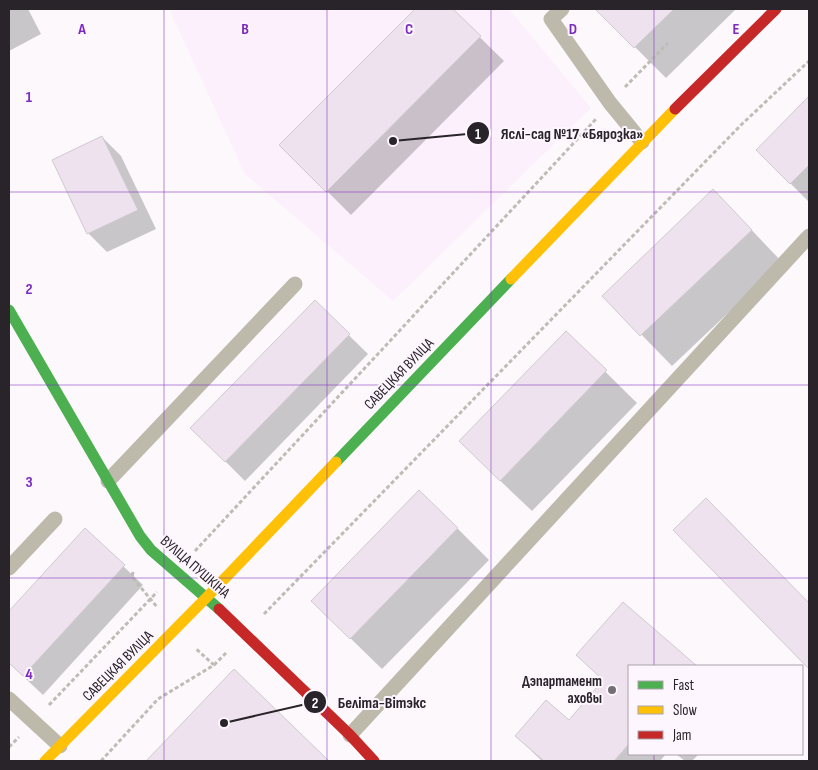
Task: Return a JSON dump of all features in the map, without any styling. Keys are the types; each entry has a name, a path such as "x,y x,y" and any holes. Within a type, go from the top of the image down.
{"street":[{"name":"САВЕЦКАЯ ВУЛІЦА","path":"45,761 207,597 642,142 776,9"},
{"name":"ВУЛІЦА ПУШКІНА","path":"9,310 108,482 140,536 151,550 207,597 350,735 374,761"}],"lane":[{"path":"562,9 551,20 610,103 642,142"},
{"path":"350,735 809,236"},
{"path":"108,482 296,284"},
{"path":"9,568 55,519"},
{"path":"9,699 60,746"}],"path":[{"path":"9,747 175,572 610,103 668,43"},
{"path":"214,665 741,125 809,61"}],"shaded area":[{"path":"169,9 509,9 591,108 393,301 245,174"}],"building":[{"path":"415,9 453,9 481,36 326,192 279,145"},
{"path":"595,9 674,9 634,48"},
{"path":"809,96 809,165 790,184 756,150"},
{"path":"102,136 138,210 87,234 52,160"},
{"path":"713,189 752,230 640,336 602,296"},
{"path":"315,300 350,334 225,462 190,428"},
{"path":"566,331 607,370 500,481 459,441"},
{"path":"419,490 458,528 350,639 311,601"},
{"path":"706,498 809,603 809,669 673,530"},
{"path":"85,528 125,565 23,676 9,663 9,611"},
{"name":"Дэпартамент аховы","path":"623,602 696,665 628,665 628,745 614,761 544,761 515,736 546,700 569,720 603,680 576,655"},
{"path":"234,669 329,761 146,761"}],"traffic: fast":[{"path":"336,462 511,279"},
{"path":"9,310 140,536 151,550 219,609"}],"traffic: slow":[{"path":"511,279 675,109"},
{"path":"45,761 207,597 336,462"}],"traffic: jam":[{"path":"675,109 776,9"},
{"path":"219,609 350,735 374,761"}],"place":[{"name":"Яслі-сад №17 «Бярозка»","path":"393,141"},
{"name":"Дэпартамент аховы","path":"612,690"},
{"name":"Беліта-Вітэкс","path":"224,723"}]}
